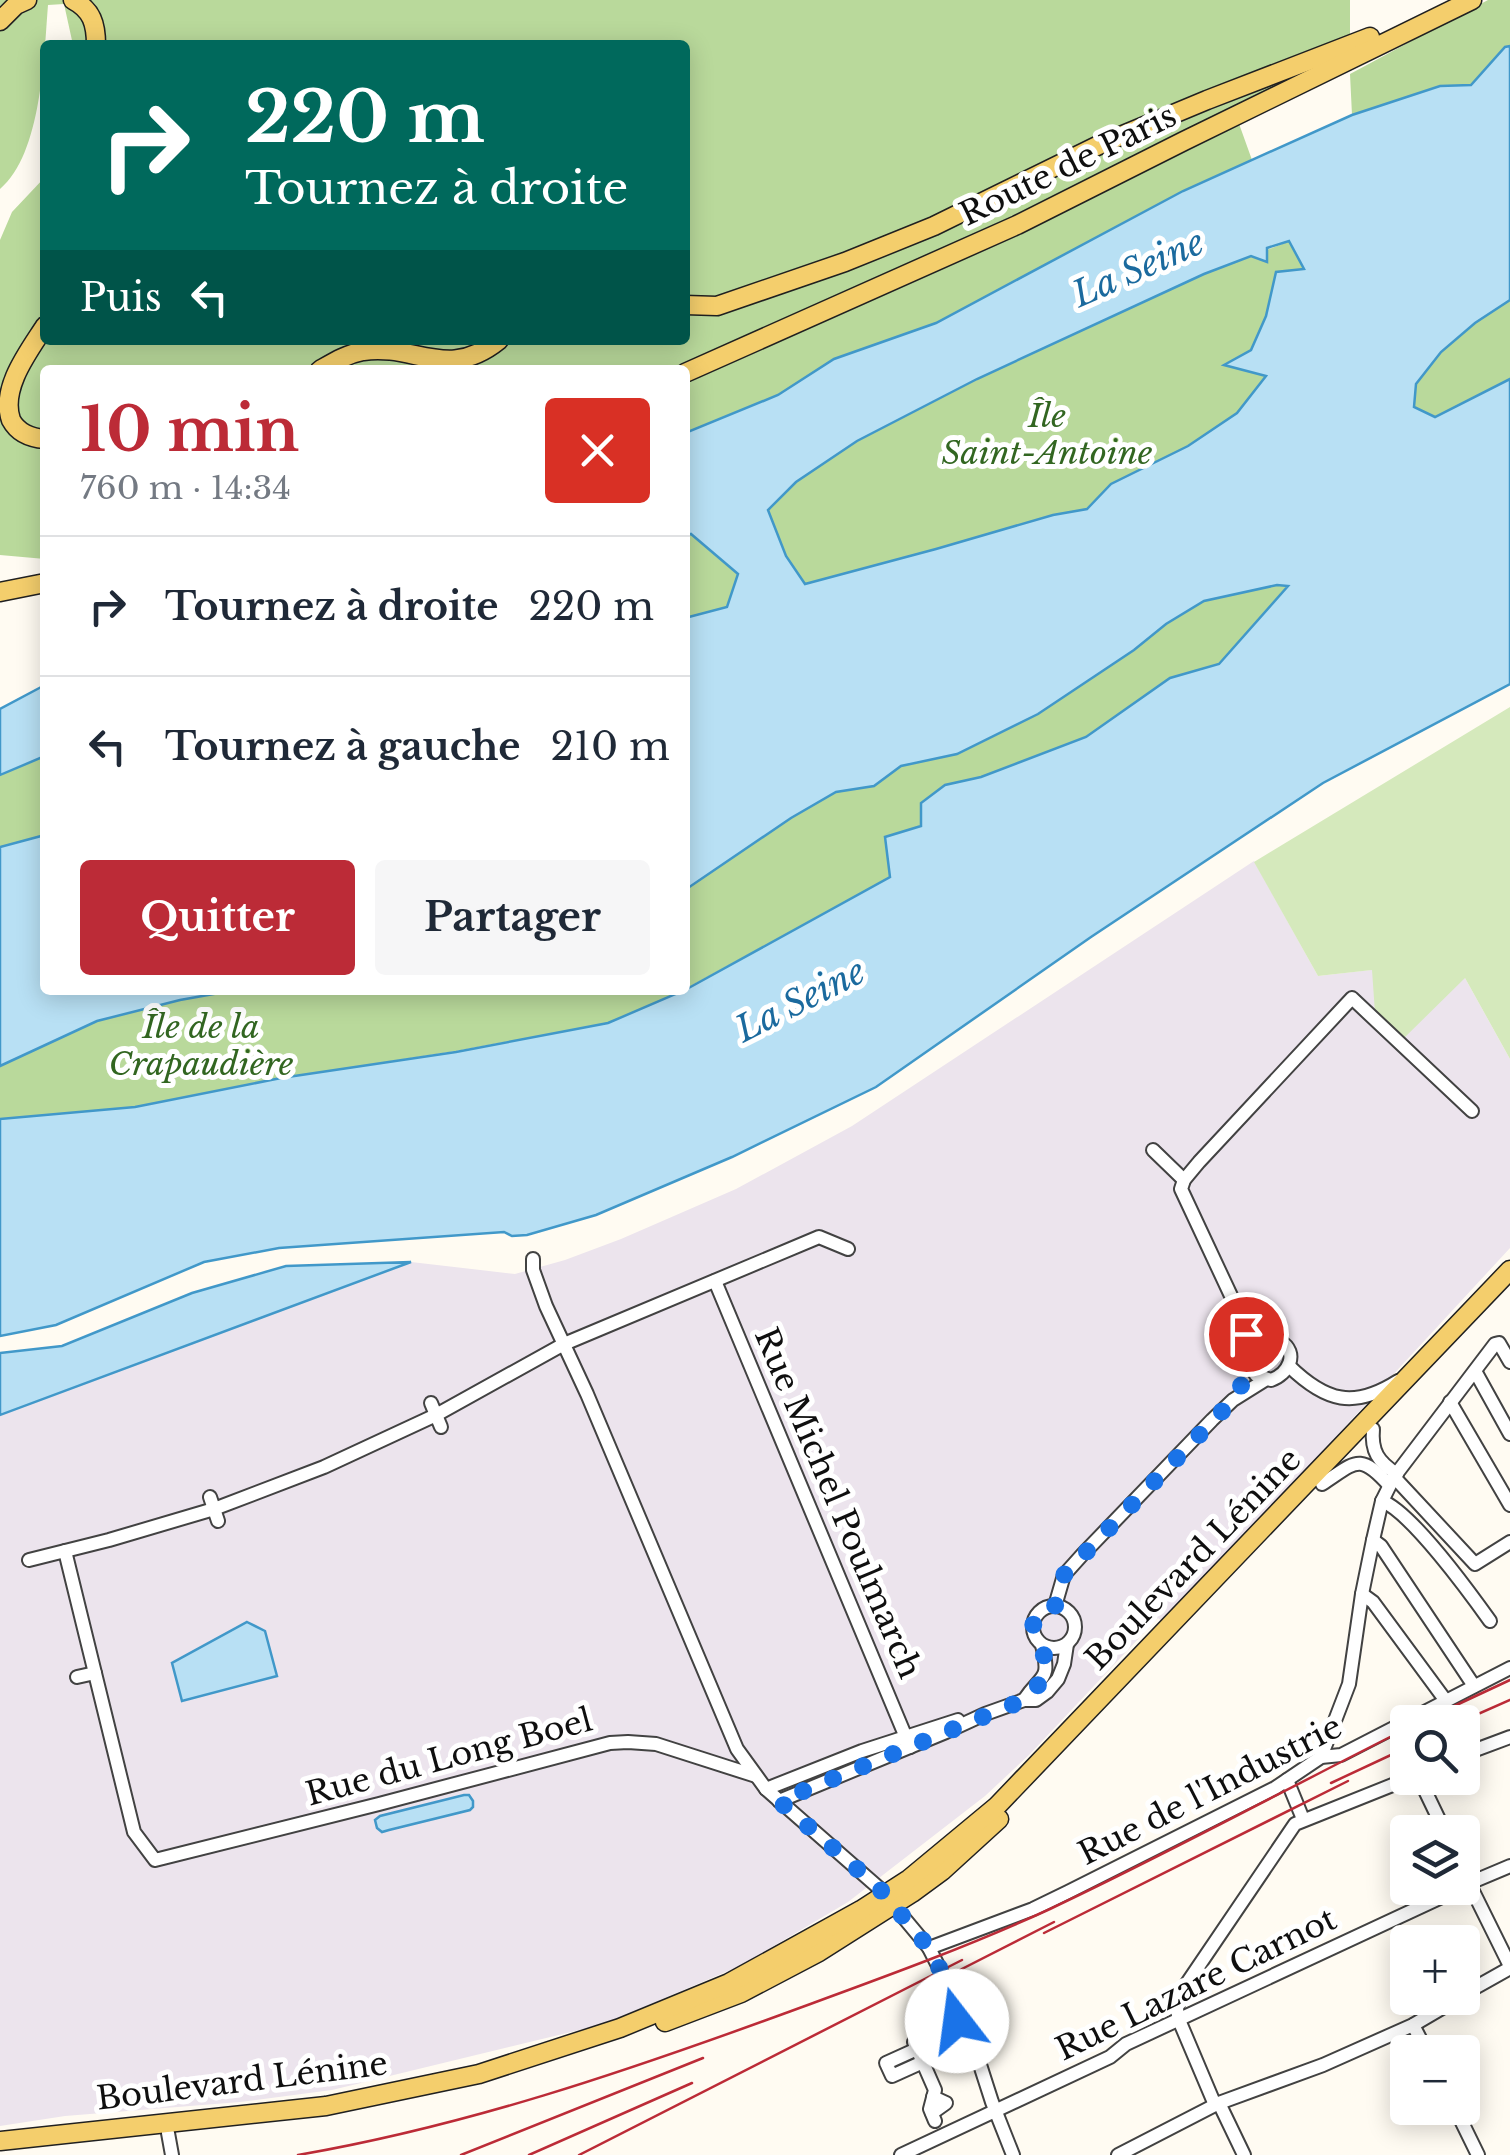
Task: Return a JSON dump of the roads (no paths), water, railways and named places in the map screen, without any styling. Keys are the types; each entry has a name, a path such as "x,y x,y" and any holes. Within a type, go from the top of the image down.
{"main road":[{"path":"0,21 16,5 28,0"},
{"path":"73,0 86,8 94,20 96,40"},
{"name":"Route de Paris","path":"690,371 1017,226 1472,0"},
{"path":"690,305 718,306 845,262 934,226 1098,145 1207,100 1368,38 1381,35 1384,42"},
{"path":"40,334 18,364 5,401 13,424 23,433 40,438"},
{"path":"329,365 364,351 385,350 442,361 459,360 491,345"},
{"path":"0,592 40,584"},
{"name":"Boulevard Lénine","path":"0,2151 357,2111 483,2083 729,1998 820,1952 889,1900 904,1882 998,1806 1510,1270"},
{"name":"Boulevard Lénine","path":"0,2141 326,2106 479,2074 620,2028 729,1983 942,1870 1009,1810 1510,1286"}],"street":[{"path":"1250,1349 1240,1315 1181,1185 1352,998 1472,1111"},
{"path":"1153,1150 1184,1180"},
{"path":"34,1554 65,1551 214,1509 278,1479 353,1454 436,1415 564,1344 819,1237 848,1248"},
{"path":"533,1259 537,1281 732,1738 766,1789 864,1874 929,1948 965,2018 1013,2155"},
{"name":"Rue Michel Poulmarch","path":"715,1281 908,1742"},
{"path":"1240,1315 1265,1338"},
{"path":"1055,1606 1064,1575 1233,1400 1266,1380 1282,1376 1290,1355 1286,1345 1276,1338 1255,1342 1248,1356 1256,1375 1266,1380"},
{"path":"1321,1757 1349,1684 1362,1594 1382,1501 1450,1402 1497,1343 1510,1362"},
{"path":"1289,1366 1322,1392 1346,1400 1376,1393 1413,1371"},
{"path":"1233,1400 1250,1367"},
{"path":"1475,1371 1510,1434"},
{"path":"1450,1402 1510,1506"},
{"path":"1374,1429 1374,1450 1394,1479 1475,1564 1510,1542"},
{"path":"1322,1484 1362,1462 1394,1479"},
{"path":"1382,1501 1397,1509 1490,1620"},
{"path":"1373,1540 1381,1546 1474,1686"},
{"path":"65,1551 95,1673 76,1678"},
{"path":"1362,1594 1373,1602 1446,1700"},
{"path":"1024,1700 1046,1672 1042,1645 1034,1634 1034,1620 1042,1609 1055,1606 1066,1610 1074,1620 1074,1634 1066,1644 1055,1648 1042,1645"},
{"path":"779,1801 943,1724 1036,1700 1058,1678 1066,1644"},
{"name":"Rue de l'Industrie","path":"929,1948 1050,1900 1287,1780 1321,1757 1342,1754 1510,1668"},
{"name":"Rue du Long Boel","path":"95,1673 134,1832 155,1860 610,1743 656,1744 756,1776"},
{"path":"1480,1748 1510,1737"},
{"path":"766,1789 908,1742"},
{"path":"1287,1780 1303,1819"},
{"path":"1244,2155 1179,2020 1179,1995 1295,1824 1390,1786"},
{"name":"Rue Lazare Carnot","path":"1480,1879 1510,1866"},
{"name":"Rue Lazare Carnot","path":"902,2155 1110,2057 1126,2044 1424,1905"},
{"path":"1475,1905 1510,1967 1480,1985"},
{"path":"1118,2155 1217,2104 1323,2064 1429,2015"},
{"path":"933,2117 930,2109 934,2090 914,2042 965,2018"},
{"path":"1412,2025 1417,2035"},
{"path":"1463,2125 1478,2155"},
{"path":"168,2133 172,2155"},
{"path":"1149,2140 1156,2155"}],"water":[{"name":"La Seine","path":"1510,46 1510,300 1441,352 1416,384 1414,407 1435,417 1510,379 1510,684 1323,783 1091,937 876,1087 732,1157 596,1215 527,1235 504,1232 279,1248 204,1262 56,1325 0,1336 0,1119 135,1107 281,1078 456,1052 608,1023 673,995 690,995 690,987 890,877 885,837 921,826 921,803 945,785 981,777 1086,737 1170,678 1219,664 1288,586 1204,601 1038,714 957,754 901,766 874,786 836,792 690,887 690,617 727,607 738,574 690,534 690,431 778,395 834,359 936,323 1183,191 1352,115 1440,86 1471,85","holes":["1289,241 1304,269 1276,272 1266,316 1251,350 1224,365 1266,376 1237,413 1188,446 1111,484 1087,509 805,584 786,556 768,510 796,482 857,441 977,379 1204,274 1251,256 1267,262 1267,248"]},
{"path":"40,688 40,758 0,775 0,709"},
{"path":"40,836 40,995 208,995 97,1021 0,1066 0,847"},
{"path":"411,1262 0,1415 0,1353 62,1346 192,1293 286,1266"},
{"path":"247,1622 265,1631 277,1676 182,1701 172,1663"},
{"path":"464,1795 473,1801 470,1810 382,1832 377,1828 375,1820 380,1816"}],"railway":[{"path":"1456,1705 1510,1680"},
{"path":"1480,1713 1510,1700"},
{"path":"298,2155 422,2129 544,2095 723,2036 918,1964 1095,1887 1390,1737"},
{"path":"1331,1783 1390,1755"},
{"path":"1044,1933 1348,1781"},
{"path":"952,1974 1054,1922"},
{"path":"579,2155 962,1960"},
{"path":"461,2155 703,2058"},
{"path":"529,2155 692,2083"}],"park label":[{"name":"Île Saint-Antoine","path":"1047,434"},
{"name":"Île de la Crapaudière","path":"201,1046"}]}
